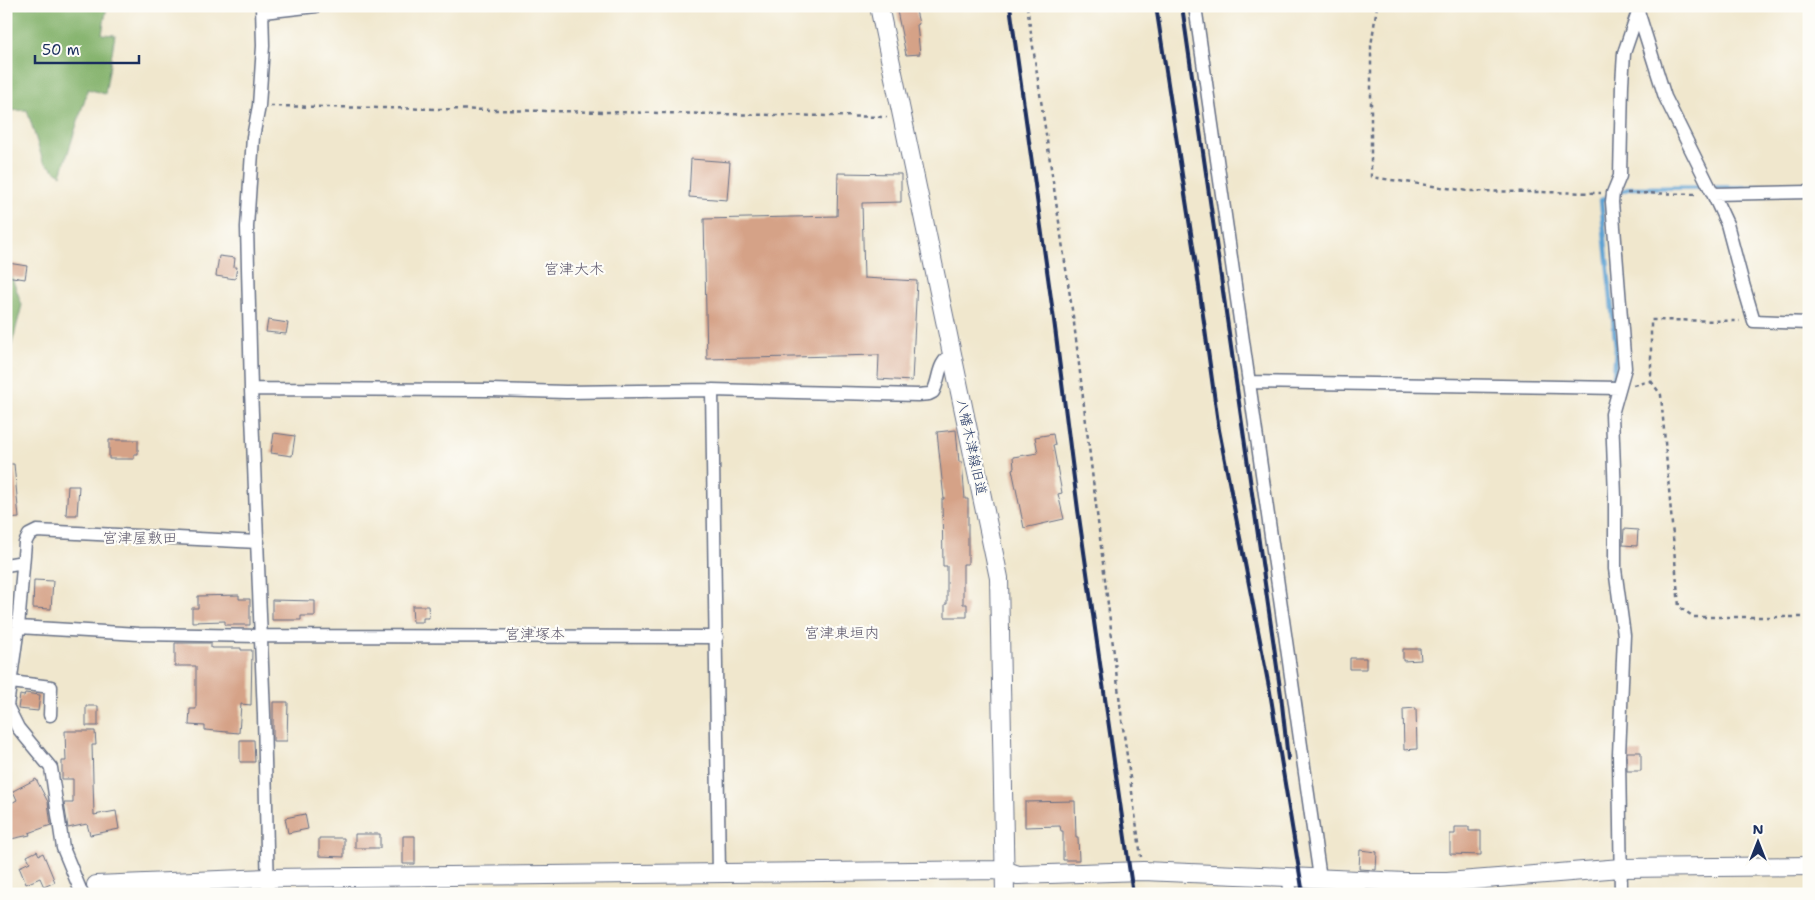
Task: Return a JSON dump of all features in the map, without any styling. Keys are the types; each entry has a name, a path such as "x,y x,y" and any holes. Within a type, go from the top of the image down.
{"street":[{"path":"268,886 247,227 253,136 259,106 263,46 262,9 316,6"},
{"name":"八幡木津線旧道","path":"879,6 904,117 999,578 1005,894"},
{"path":"1195,6 1320,878"},
{"path":"1622,894 1619,755 1624,635 1615,569 1612,414 1625,368 1612,202 1620,176 1624,53 1637,9"},
{"path":"1637,9 1666,97 1727,224 1742,284 1754,321 1809,323"},
{"path":"1713,194 1809,192"},
{"path":"251,389 566,392 712,390 918,396 934,392 939,371 945,358 953,354"},
{"path":"1248,382 1619,388"},
{"path":"712,390 719,874"},
{"path":"258,542 37,531 29,535 25,543 18,627 7,706 18,728 51,768 63,848 83,890 719,874 1004,870 1018,875 1143,871 1289,885 1320,878 1447,882 1621,868 1809,866"},
{"path":"6,565 23,562"},
{"path":"18,627 139,634 261,636 717,637"},
{"path":"9,687 51,687 50,715"}],"path":[{"path":"1027,6 1074,323 1122,720 1143,871"},
{"path":"1377,6 1371,46 1371,177 1468,191 1713,194"},
{"path":"259,106 904,117"},
{"path":"1754,321 1650,320 1651,381 1661,396 1678,607 1694,617 1809,617"},
{"path":"1619,388 1651,381"}],"green space":[{"path":"6,6 107,6 102,34 115,35 105,94 88,89 61,175 43,161 27,110 6,111"},
{"path":"6,262 22,305 6,367"}],"building":[{"path":"896,6 915,6 919,24 917,25 920,54 906,55"},
{"path":"691,159 730,162 727,200 689,197"},
{"path":"838,173 901,174 901,202 862,203 864,278 917,281 912,381 878,379 879,355 707,359 704,219 837,216"},
{"path":"219,256 235,258 234,267 237,267 235,279 216,276"},
{"path":"8,263 27,266 25,279 6,276"},
{"path":"268,320 288,323 286,334 266,332"},
{"path":"956,430 959,462 962,462 965,499 968,499 968,564 963,564 963,604 967,604 967,617 945,617 947,566 943,566 942,499 944,499 937,432"},
{"path":"274,433 295,436 292,456 271,453"},
{"path":"1053,434 1055,445 1053,445 1062,493 1058,494 1064,519 1024,528 1012,469 1014,468 1013,457 1038,453 1035,437"},
{"path":"109,440 138,440 138,454 134,454 134,459 109,459"},
{"path":"6,464 14,464 19,518 6,519"},
{"path":"68,486 79,486 77,515 66,515"},
{"path":"1624,529 1638,530 1637,546 1623,545"},
{"path":"34,580 53,581 51,609 33,608"},
{"path":"239,595 239,599 250,599 250,625 225,625 225,621 192,622 192,608 198,608 198,596"},
{"path":"272,600 315,601 315,616 301,616 301,620 272,620"},
{"path":"412,606 428,606 429,618 423,618 423,622 413,622"},
{"path":"175,643 211,643 211,648 252,650 251,705 241,704 239,733 205,730 205,726 189,725 190,709 196,709 196,666 175,666"},
{"path":"1403,649 1420,649 1421,660 1403,661"},
{"path":"1350,658 1366,658 1366,669 1350,669"},
{"path":"25,693 40,695 38,711 18,709 20,695 24,696"},
{"path":"273,702 288,702 287,741 273,741"},
{"path":"86,706 98,706 98,726 86,726"},
{"path":"1416,708 1417,749 1404,750 1403,709"},
{"path":"65,731 95,731 96,745 92,745 94,815 116,811 119,829 90,835 87,824 68,828 64,803 73,803 73,779 62,779 62,761 66,761"},
{"path":"240,740 254,740 255,762 240,762"},
{"path":"1627,752 1641,752 1641,771 1627,771"},
{"path":"36,779 48,802 51,825 29,833 30,835 6,840 6,806 17,800 13,791"},
{"path":"1075,801 1076,838 1078,838 1079,860 1063,860 1063,831 1061,831 1060,826 1025,827 1025,802"},
{"path":"305,814 308,829 288,833 285,818"},
{"path":"1455,827 1469,827 1469,831 1481,831 1481,855 1450,854 1450,834 1455,834"},
{"path":"355,834 380,834 380,848 355,848"},
{"path":"403,836 415,836 415,864 403,864"},
{"path":"319,838 344,838 344,857 319,856"},
{"path":"1360,850 1377,852 1376,870 1359,869"},
{"path":"37,851 39,855 43,853 55,882 44,887 40,878 26,884 19,867 30,862 27,856"}],"waterway":[{"path":"1605,385 1614,376 1616,348 1601,200 1630,188 1770,187"}],"railway":[{"path":"1010,6 1054,320 1078,510 1133,894"},
{"path":"1156,6 1219,430 1270,692 1303,894"},
{"path":"1182,6 1281,695 1288,759"}],"district":[{"name":"宮津大木","path":"574,269"},
{"name":"宮津屋敷田","path":"140,538"},
{"name":"宮津東垣内","path":"842,633"},
{"name":"宮津塚本","path":"535,634"}]}
